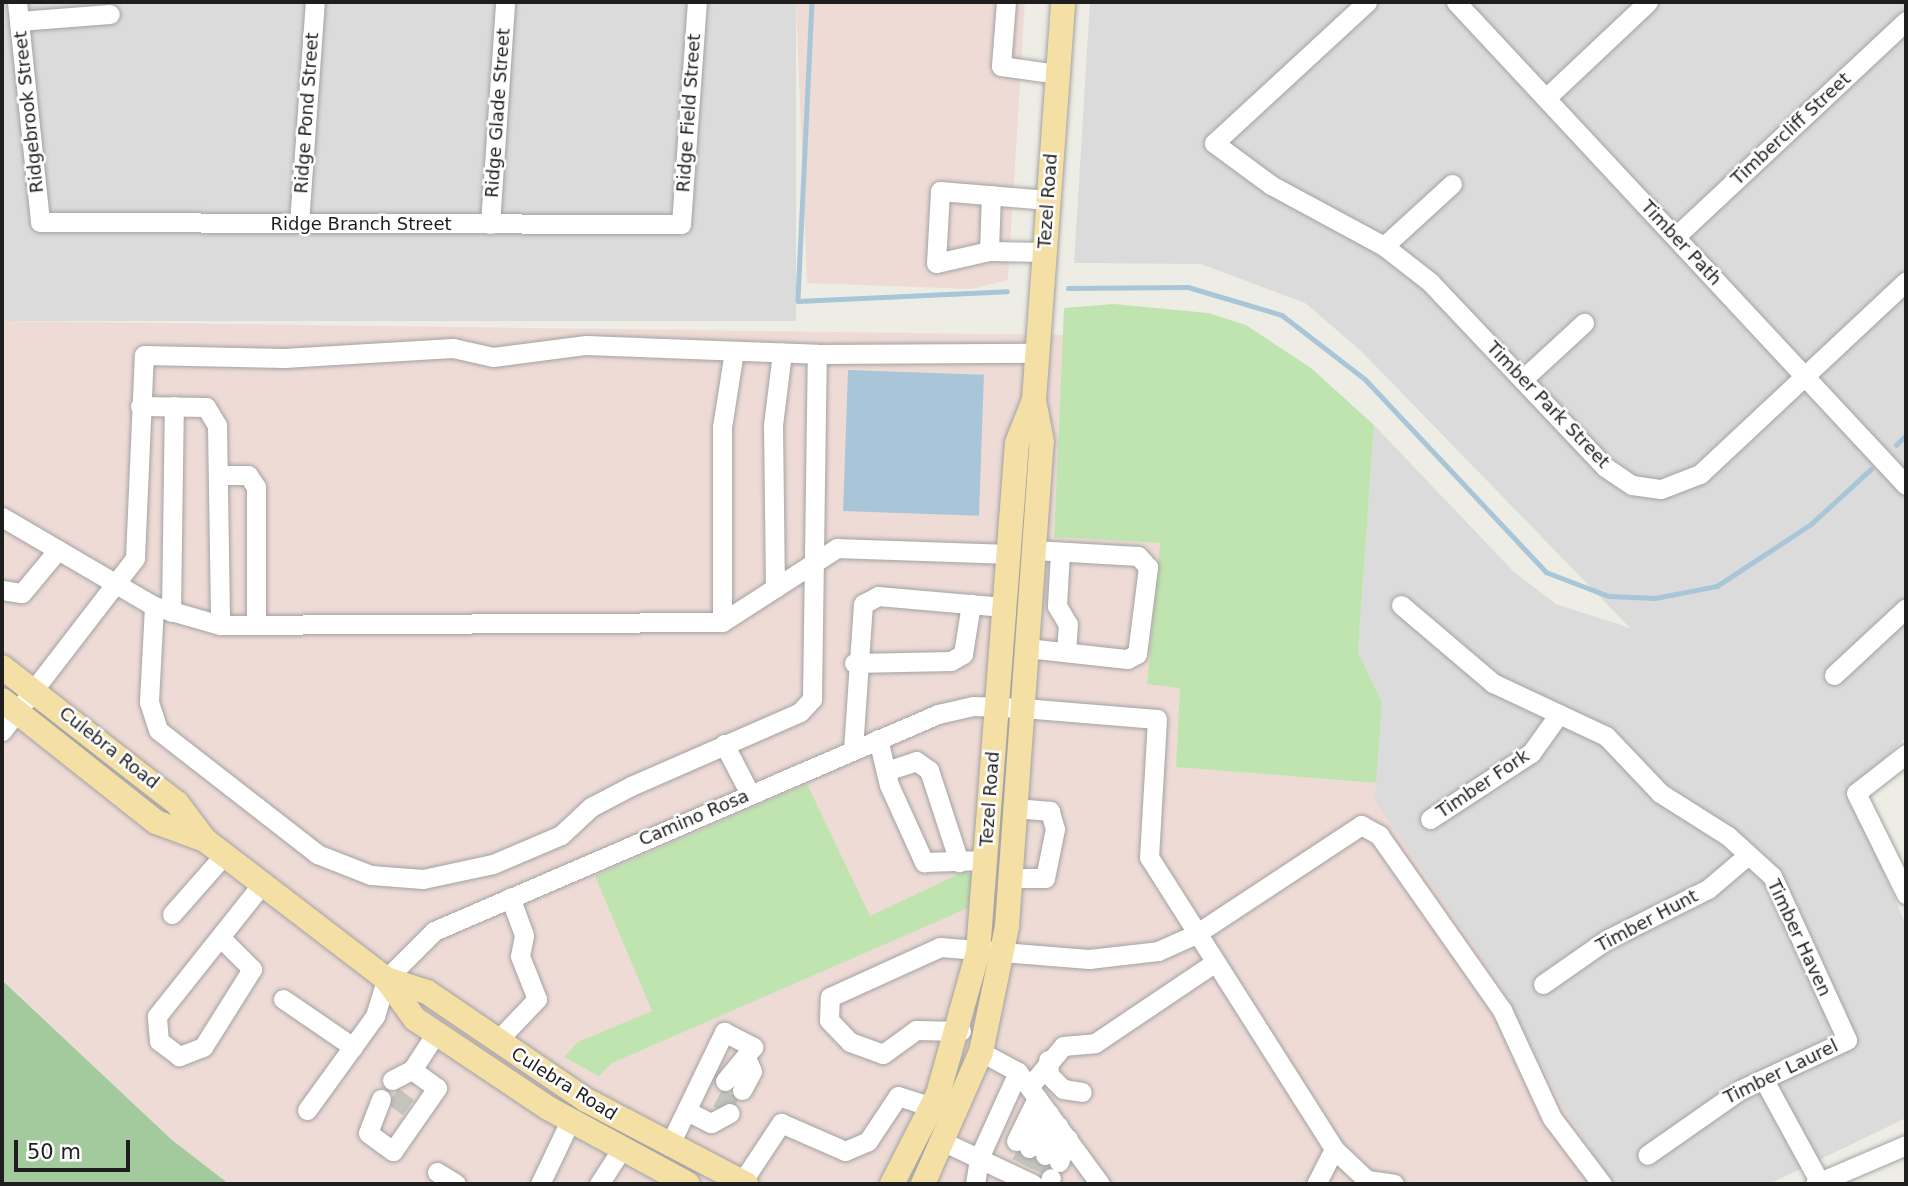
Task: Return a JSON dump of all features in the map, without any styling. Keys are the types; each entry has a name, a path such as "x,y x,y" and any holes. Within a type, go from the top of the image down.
{"main road":[{"name":"Tezel Road","path":"923,1184 944,1142 981,1052 1003,954 1042,442 1034,400 1063,2"},
{"name":"Tezel Road","path":"892,1184 932,1107 961,1031 978,952 1017,443 1034,400"},
{"name":"Culebra Road","path":"2,667 177,803 214,847 386,979 415,1018 570,1121 688,1184"},
{"name":"Culebra Road","path":"10,706 156,822 214,847"},
{"name":"Culebra Road","path":"386,979 426,992 496,1041 669,1146 744,1183"}],"street":[{"name":"Ridge Pond Street","path":"299,223 315,2"},
{"name":"Ridge Glade Street","path":"490,224 505,2"},
{"name":"Ridge Field Street","path":"681,224 697,2"},
{"path":"1006,2 1000,66 1058,74"},
{"name":"Timber Park Street","path":"1367,2 1214,143 1271,185 1384,246 1430,282 1616,476 1661,489 1700,474 1906,281"},
{"name":"Timber Path","path":"1456,2 1906,485"},
{"path":"1546,98 1648,2"},
{"path":"18,12 110,14"},
{"name":"Ridgebrook Street","path":"18,12 40,222"},
{"name":"Timbercliff Street","path":"1675,236 1906,21"},
{"path":"1384,246 1452,184"},
{"path":"1045,252 989,251 936,263 940,191 1048,200"},
{"path":"989,251 991,195"},
{"name":"Ridge Branch Street","path":"40,222 681,224"},
{"path":"1523,379 1584,323"},
{"path":"2,731 10,706 34,690 119,584 138,539 140,406 144,355 284,358 453,348 493,357 586,345 817,355 1037,353"},
{"path":"722,622 722,427 734,351"},
{"path":"775,588 773,425 782,353"},
{"path":"174,406 163,609 149,702 158,730 317,854 371,875 423,879 493,864 561,835 591,807 724,744 800,712 812,699 817,355"},
{"path":"140,406 206,407 217,425 220,625"},
{"path":"219,475 248,475 256,487 256,625"},
{"path":"2,517 57,551 163,609 220,625 722,622 813,560 863,546 1007,554"},
{"path":"1027,648 1127,659 1137,654 1148,567 1138,556 1034,550"},
{"path":"2,590 22,593 57,551"},
{"path":"1060,552 1061,614 1068,624 1066,652"},
{"path":"853,750 858,614 878,596 1004,607"},
{"path":"855,663 951,661 963,654 971,604"},
{"name":"Timber Haven","path":"1401,605 1493,682 1606,736 1660,793 1748,855 1772,876 1847,1040"},
{"path":"1834,675 1906,608"},
{"name":"Camino Rosa","path":"386,979 434,931 953,708 997,706 1157,719 1149,857 1196,934"},
{"name":"Timber Fork","path":"1430,820 1531,752 1559,714"},
{"path":"878,739 886,771 924,862 986,860"},
{"path":"724,744 750,794"},
{"path":"1906,754 1856,793 1906,894"},
{"path":"886,771 916,761 929,770 959,862"},
{"path":"1010,878 1045,878 1055,829 1050,811 1015,808"},
{"path":"961,1031 916,1030 883,1054 843,1035 829,1020 830,997 940,947 1003,954 1129,957 1196,934 1361,825 1379,835 1502,1010 1552,1118 1602,1184"},
{"path":"172,914 214,847"},
{"name":"Timber Hunt","path":"1543,984 1606,940 1708,889 1748,855"},
{"path":"220,938 252,969 203,1047 179,1056 159,1041 157,1016 262,884"},
{"path":"496,1041 537,999 520,956 524,935 510,897"},
{"path":"1196,934 1334,1149 1366,1182 1394,1184"},
{"path":"1031,1167 1043,1106 1048,1060 1063,1046 1095,1043 1214,963"},
{"path":"307,1110 375,1016 386,979"},
{"path":"283,999 353,1047"},
{"path":"669,1146 724,1032 750,1054 734,1062 734,1086"},
{"path":"382,1113 393,1151 437,1088 404,1080 436,1033"},
{"name":"Timber Laurel","path":"1647,1155 1716,1104 1847,1040"},
{"path":"981,1052 1043,1106 1100,1184"},
{"path":"1048,1060 1049,1075 1063,1089 1082,1092"},
{"path":"1764,1080 1817,1183 1906,1145"},
{"path":"744,1183 781,1123 845,1151 868,1141 898,1097 932,1107"},
{"path":"975,1184 979,1158 1043,1106"},
{"path":"1031,1167 1043,1106"},
{"path":"687,1111 711,1123 721,1112"},
{"path":"540,1184 570,1121"},
{"path":"944,1142 979,1158 1031,1167"},
{"path":"1316,1184 1334,1149"},
{"path":"600,1184 621,1150"},
{"path":"1077,1184 1087,1164"},
{"path":"437,1172 456,1184"}],"shaded area":[{"path":"2,2 796,2 796,321 2,321"},
{"path":"796,2 1025,2 1008,280 971,289 807,283"},
{"path":"1090,2 1906,2 1906,737 1850,793 1906,925 1906,1118 1769,1184 1613,1184 1562,1106 1499,983 1373,799 1382,702 1358,652 1374,425 1514,572 1556,604 1630,628 1361,351 1305,303 1201,264 1074,263"},
{"path":"2,321 1063,335 1054,536 1160,543 1147,683 1181,688 1176,767 1376,783 1374,799 1499,983 1562,1106 1613,1184 229,1184 172,1140 2,979"}],"green space":[{"path":"1114,304 1208,313 1246,325 1311,368 1374,425 1358,652 1382,702 1376,783 1176,767 1180,688 1147,684 1160,543 1054,537 1064,308"},
{"path":"807,784 870,916 965,871 972,876 968,908 612,1063 599,1076 564,1057 578,1042 652,1011 595,876"},
{"path":"2,980 172,1140 229,1184 2,1184"}],"water":[{"path":"848,370 984,375 979,516 843,511"}],"waterway":[{"path":"812,2 798,301 1007,291"},
{"path":"1068,288 1188,287 1282,315 1366,380 1546,572 1609,596 1655,598 1717,586 1811,524 1871,469"},
{"path":"1896,445 1906,435"}],"tunnel":[{"path":"722,1110 734,1086"},
{"path":"395,1109 408,1092"},
{"path":"1021,1163 1029,1148"},
{"path":"1038,1171 1045,1155"}]}
